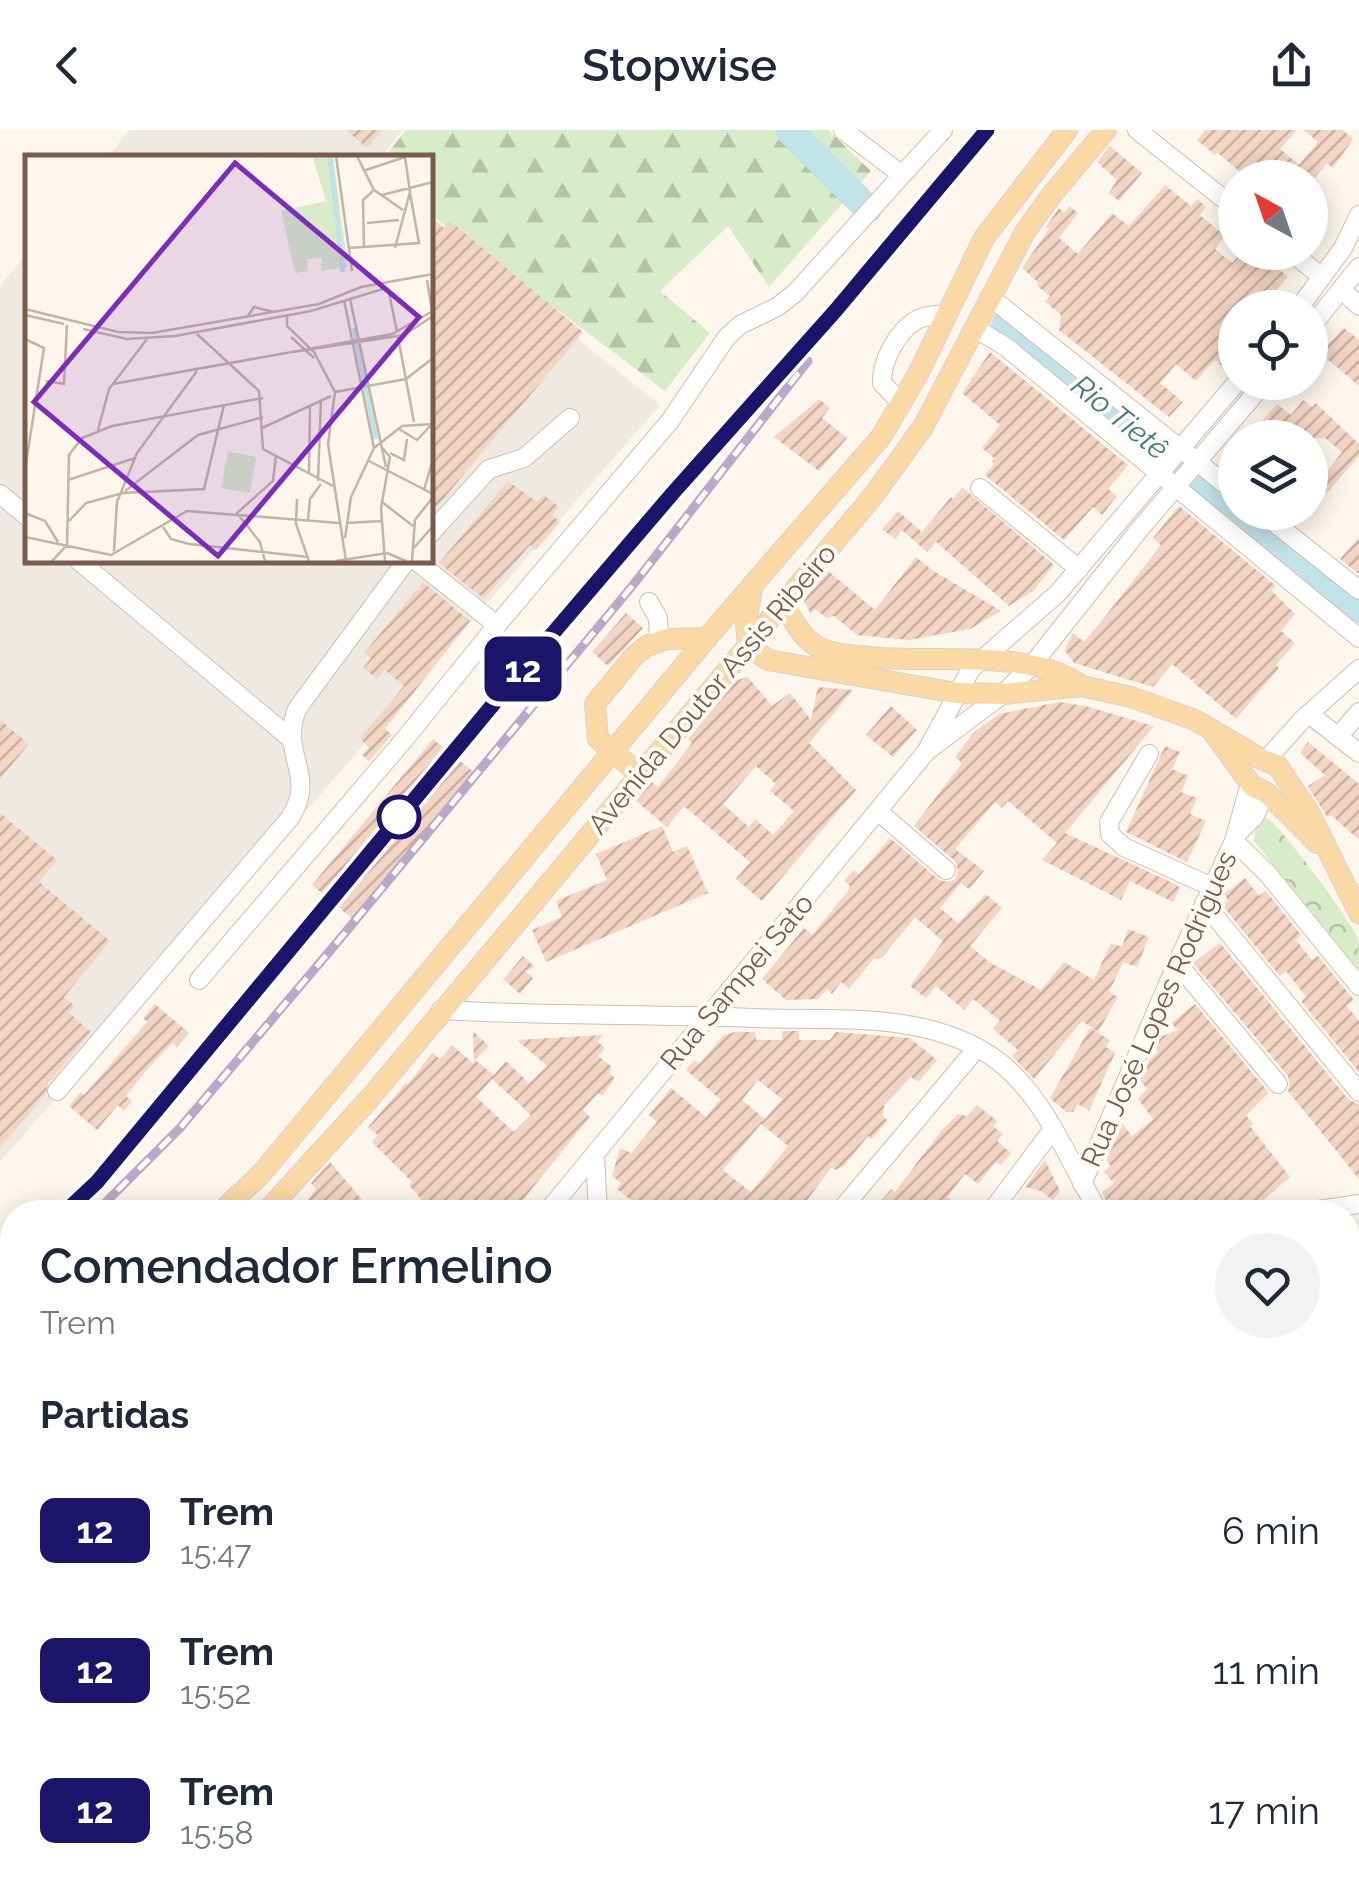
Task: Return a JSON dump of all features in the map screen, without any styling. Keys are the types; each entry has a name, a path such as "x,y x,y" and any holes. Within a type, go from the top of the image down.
{"main road":[{"path":"990,297 960,283 1000,213 1068,130"},
{"name":"Avenida Doutor Assis Ribeiro","path":"277,1200 370,1098 873,496 923,428 990,297 1042,209 1106,130"},
{"name":"Avenida Doutor Assis Ribeiro","path":"234,1200 261,1174 881,437 902,404 960,283"},
{"path":"753,585 746,624 748,646 768,660 956,693 1002,694 1082,686"},
{"path":"784,603 801,632 812,643 832,652 886,659 1032,665 1082,686 1160,706 1211,730 1273,766 1310,814 1359,912"},
{"path":"640,774 604,746 595,733 595,704 636,655 659,640 708,638"},
{"path":"1211,730 1258,788 1329,856"},
{"path":"1258,788 1253,765 1273,766"},
{"path":"1258,788 1276,788 1273,766"}],"street":[{"path":"843,130 902,175"},
{"path":"199,980 670,420 726,338 740,325 795,294 943,130"},
{"path":"1138,130 1218,194"},
{"path":"1312,290 1343,248 1359,216"},
{"path":"1328,307 1359,267"},
{"path":"1313,270 1322,277"},
{"path":"1342,290 1359,306"},
{"path":"990,297 1218,479"},
{"path":"902,404 882,383 885,362 914,321 946,314"},
{"path":"975,328 1006,347 1162,472 1359,638"},
{"name":"Rua Sampei Sato","path":"556,1200 926,752 956,693 978,661 1058,592 1222,400"},
{"name":"Rua Sampei Sato","path":"926,752 1002,694 1032,665 1250,400"},
{"path":"432,532 489,469 524,458 570,418"},
{"path":"980,488 1079,569"},
{"path":"0,494 25,515"},
{"path":"1284,530 1359,590"},
{"path":"80,562 290,738"},
{"path":"57,1091 298,806 302,784 290,738 298,709 406,562"},
{"path":"418,562 497,625"},
{"path":"1058,592 1078,606"},
{"path":"650,602 658,618 659,640"},
{"path":"1273,766 1305,717 1359,669"},
{"path":"1338,736 1358,716"},
{"path":"1305,717 1359,752"},
{"path":"1149,754 1109,822 1110,834 1124,847 1208,894 1359,1092"},
{"name":"Rua José Lopes Rodrigues","path":"1082,1184 1236,837 1238,819 1258,788"},
{"path":"878,812 946,870"},
{"path":"1236,837 1359,986"},
{"path":"1177,963 1278,1084"},
{"path":"441,1010 859,1020 940,1034 977,1048 1020,1082 1053,1129 1091,1200"},
{"path":"849,1200 977,1048"},
{"path":"999,1200 1053,1129"},
{"path":"595,1155 597,1200"}],"shaded area":[{"path":"129,130 403,130 383,155 109,155"},
{"path":"432,222 660,405 0,1162 0,286 25,255 25,562 432,562"}],"green space":[{"path":"406,130 828,130 871,171 769,287 728,226 660,291 710,333 665,391 432,216 432,155 386,155"},
{"path":"1266,818 1299,854 1353,929 1358,939 1359,970 1254,841 1256,822"}],"building":[{"path":"346,130 383,130 367,148"},
{"path":"1206,130 1297,130 1280,149 1293,160 1226,160 1197,140"},
{"path":"1304,130 1343,130 1353,139 1333,168 1328,160 1303,160 1318,142"},
{"path":"1110,146 1142,173 1119,201 1109,193 1117,180 1097,162"},
{"path":"1165,185 1191,206 1197,199 1206,207 1200,215 1218,230 1218,270 1280,270 1288,277 1277,290 1218,290 1218,363 1215,360 1196,381 1176,364 1160,383 1183,402 1169,417 1059,330 1061,315 1045,302 1050,296 1022,268 1059,208 1064,213 1069,206 1078,213 1059,238 1078,254 1112,213 1129,226"},
{"path":"432,218 444,228 450,221 583,332 432,513"},
{"path":"1344,328 1359,340 1359,386 1328,360 1328,345"},
{"path":"990,352 1128,465 1108,489 1117,496 1102,515 1093,507 1064,540 985,475 994,458 982,448 1000,425 962,393"},
{"path":"819,399 830,408 822,418 847,438 819,471 774,437"},
{"path":"1303,400 1312,407 1316,403 1359,444 1359,456 1328,492 1328,470 1342,452 1328,440 1328,420 1263,420 1277,404 1291,415"},
{"path":"508,481 537,502 544,495 559,507 552,515 560,522 536,550 530,545 484,599 439,563"},
{"path":"963,488 1054,565 1033,591 1009,606 936,542 927,552 902,530 895,539 882,529 898,511 922,532"},
{"path":"1179,506 1276,586 1271,590 1295,614 1281,631 1295,643 1236,719 1193,682 1195,678 1191,680 1172,664 1153,687 1074,663 1065,650 1073,633 1084,642 1107,614 1161,545 1153,538"},
{"path":"1359,538 1359,574 1340,559"},
{"path":"916,557 1001,611 970,629 909,640 857,635 834,616 827,618 815,609 811,614 805,604 804,600 828,571 875,610"},
{"path":"423,582 470,621 385,729 392,735 369,761 362,755 369,748 360,738 404,686 385,670 377,679 363,668 371,658 364,653"},
{"path":"626,613 643,628 608,666 592,652"},
{"path":"748,677 772,706 790,693 811,720 818,687 853,690 809,743 856,790 762,901 736,879 750,862 684,806 667,827 636,801 652,782 658,787 692,743 688,739 737,680","holes":["756,766 776,784 770,791 794,811 773,835 755,819 749,827 723,804"]},
{"path":"1059,702 1154,726 1065,833 1177,885 1180,888 1173,902 1130,881 1121,900 1042,860 1057,843 1008,801 1002,808 995,802 955,849 984,871 969,889 961,883 940,908 958,923 986,894 1002,908 970,946 989,962 1041,990 1064,962 1094,980 1111,943 1122,947 1128,929 1149,937 1137,967 1123,962 1109,992 1118,997 1098,1032 1082,1021 1034,1079 1012,1056 1018,1050 993,1029 1000,1021 973,999 964,1010 936,986 926,998 910,986 943,941 915,917 849,989 841,982 832,994 827,989 818,999 786,1000 762,979 804,928 812,935 848,891 850,886 844,881 854,870 859,874 890,838 939,880 955,879 955,861 914,826 962,763 955,757 974,732 999,714"},
{"path":"891,706 917,730 893,757 866,735"},
{"path":"0,720 29,744 0,779"},
{"path":"433,739 475,773 354,920 312,885"},
{"path":"1308,742 1359,784 1359,840 1331,815 1327,817 1308,786 1325,775 1300,753"},
{"path":"1165,746 1180,752 1172,769 1188,776 1181,792 1197,798 1190,814 1206,821 1187,862 1126,832"},
{"path":"0,813 57,860 39,882 110,941 64,997 75,1006 69,1013 91,1032 0,1148"},
{"path":"662,826 673,852 687,846 708,893 546,962 532,930 562,917 556,901 607,880 596,854"},
{"path":"1245,878 1259,896 1266,891 1301,935 1296,940 1312,960 1318,956 1354,1000 1346,1005 1359,1021 1359,1072 1301,1001 1306,997 1286,971 1280,976 1222,905 1228,900 1224,894"},
{"path":"1220,943 1349,1100 1359,1104 1359,1179 1288,1091 1288,1076 1193,963"},
{"path":"523,956 535,967 525,971 533,978 520,994 502,981"},
{"path":"155,1004 189,1033 177,1047 172,1043 144,1073 126,1096 132,1101 124,1111 118,1105 97,1130 69,1106 81,1092 84,1095 147,1022 143,1018"},
{"path":"1195,1004 1269,1093 1246,1115 1253,1124 1250,1126 1290,1177 1264,1200 1106,1200 1102,1192 1114,1183 1104,1172 1111,1166 1106,1160 1122,1123 1132,1136 1153,1119 1138,1099 1147,1089 1140,1080 1149,1060 1158,1052 1155,1048 1160,1037 1178,1030 1171,1023"},
{"path":"1090,1028 1110,1040 1106,1047 1115,1053 1089,1111 1078,1104 1073,1112 1066,1112 1050,1098"},
{"path":"473,1031 489,1046 475,1060 494,1075 506,1061 529,1083 547,1066 517,1040 603,1035 598,1042 605,1048 598,1056 611,1066 610,1074 615,1078 602,1096 598,1093 583,1110 590,1117 523,1200 422,1200 409,1185 412,1182 372,1142 378,1135 368,1127 432,1053 440,1059 452,1045 474,1064","holes":["492,1079 531,1115 514,1132 476,1097"]},
{"path":"782,1031 799,1031 799,1040 830,1040 836,1032 910,1038 937,1060 918,1082 911,1077 884,1105 883,1117 888,1120 872,1139 868,1136 844,1166 835,1170 832,1167 807,1200 631,1200 617,1189 621,1183 612,1176 620,1148 631,1153 657,1122 649,1115 671,1088 706,1117 720,1099 686,1070 694,1060 699,1064 723,1036 734,1032 755,1032 756,1040 782,1040","holes":["758,1080 782,1099 761,1124 788,1146 751,1192 723,1170 765,1119 742,1100"]},
{"path":"977,1105 997,1121 993,1126 1003,1134 997,1141 1011,1153 1001,1165 996,1162 978,1184 965,1174 947,1197 951,1200 882,1200 891,1189 895,1192 958,1114 967,1116"},
{"path":"1045,1160 1060,1191 1053,1200 1041,1191 1025,1187"},
{"path":"330,1162 363,1200 308,1200 316,1189 311,1183"}],"waterway":[{"name":"Rio Tietê","path":"789,130 868,209"},
{"name":"Rio Tietê","path":"1005,325 1218,495"},
{"name":"Rio Tietê","path":"1261,530 1359,609"}],"railway":[{"path":"78,1200 97,1182 544,644 837,310 988,130"},
{"path":"108,1200 180,1128 334,946 633,585 808,361"}],"train":[{"name":"12","path":"78,1200 97,1182 525,666 836,310 987,130"}]}
